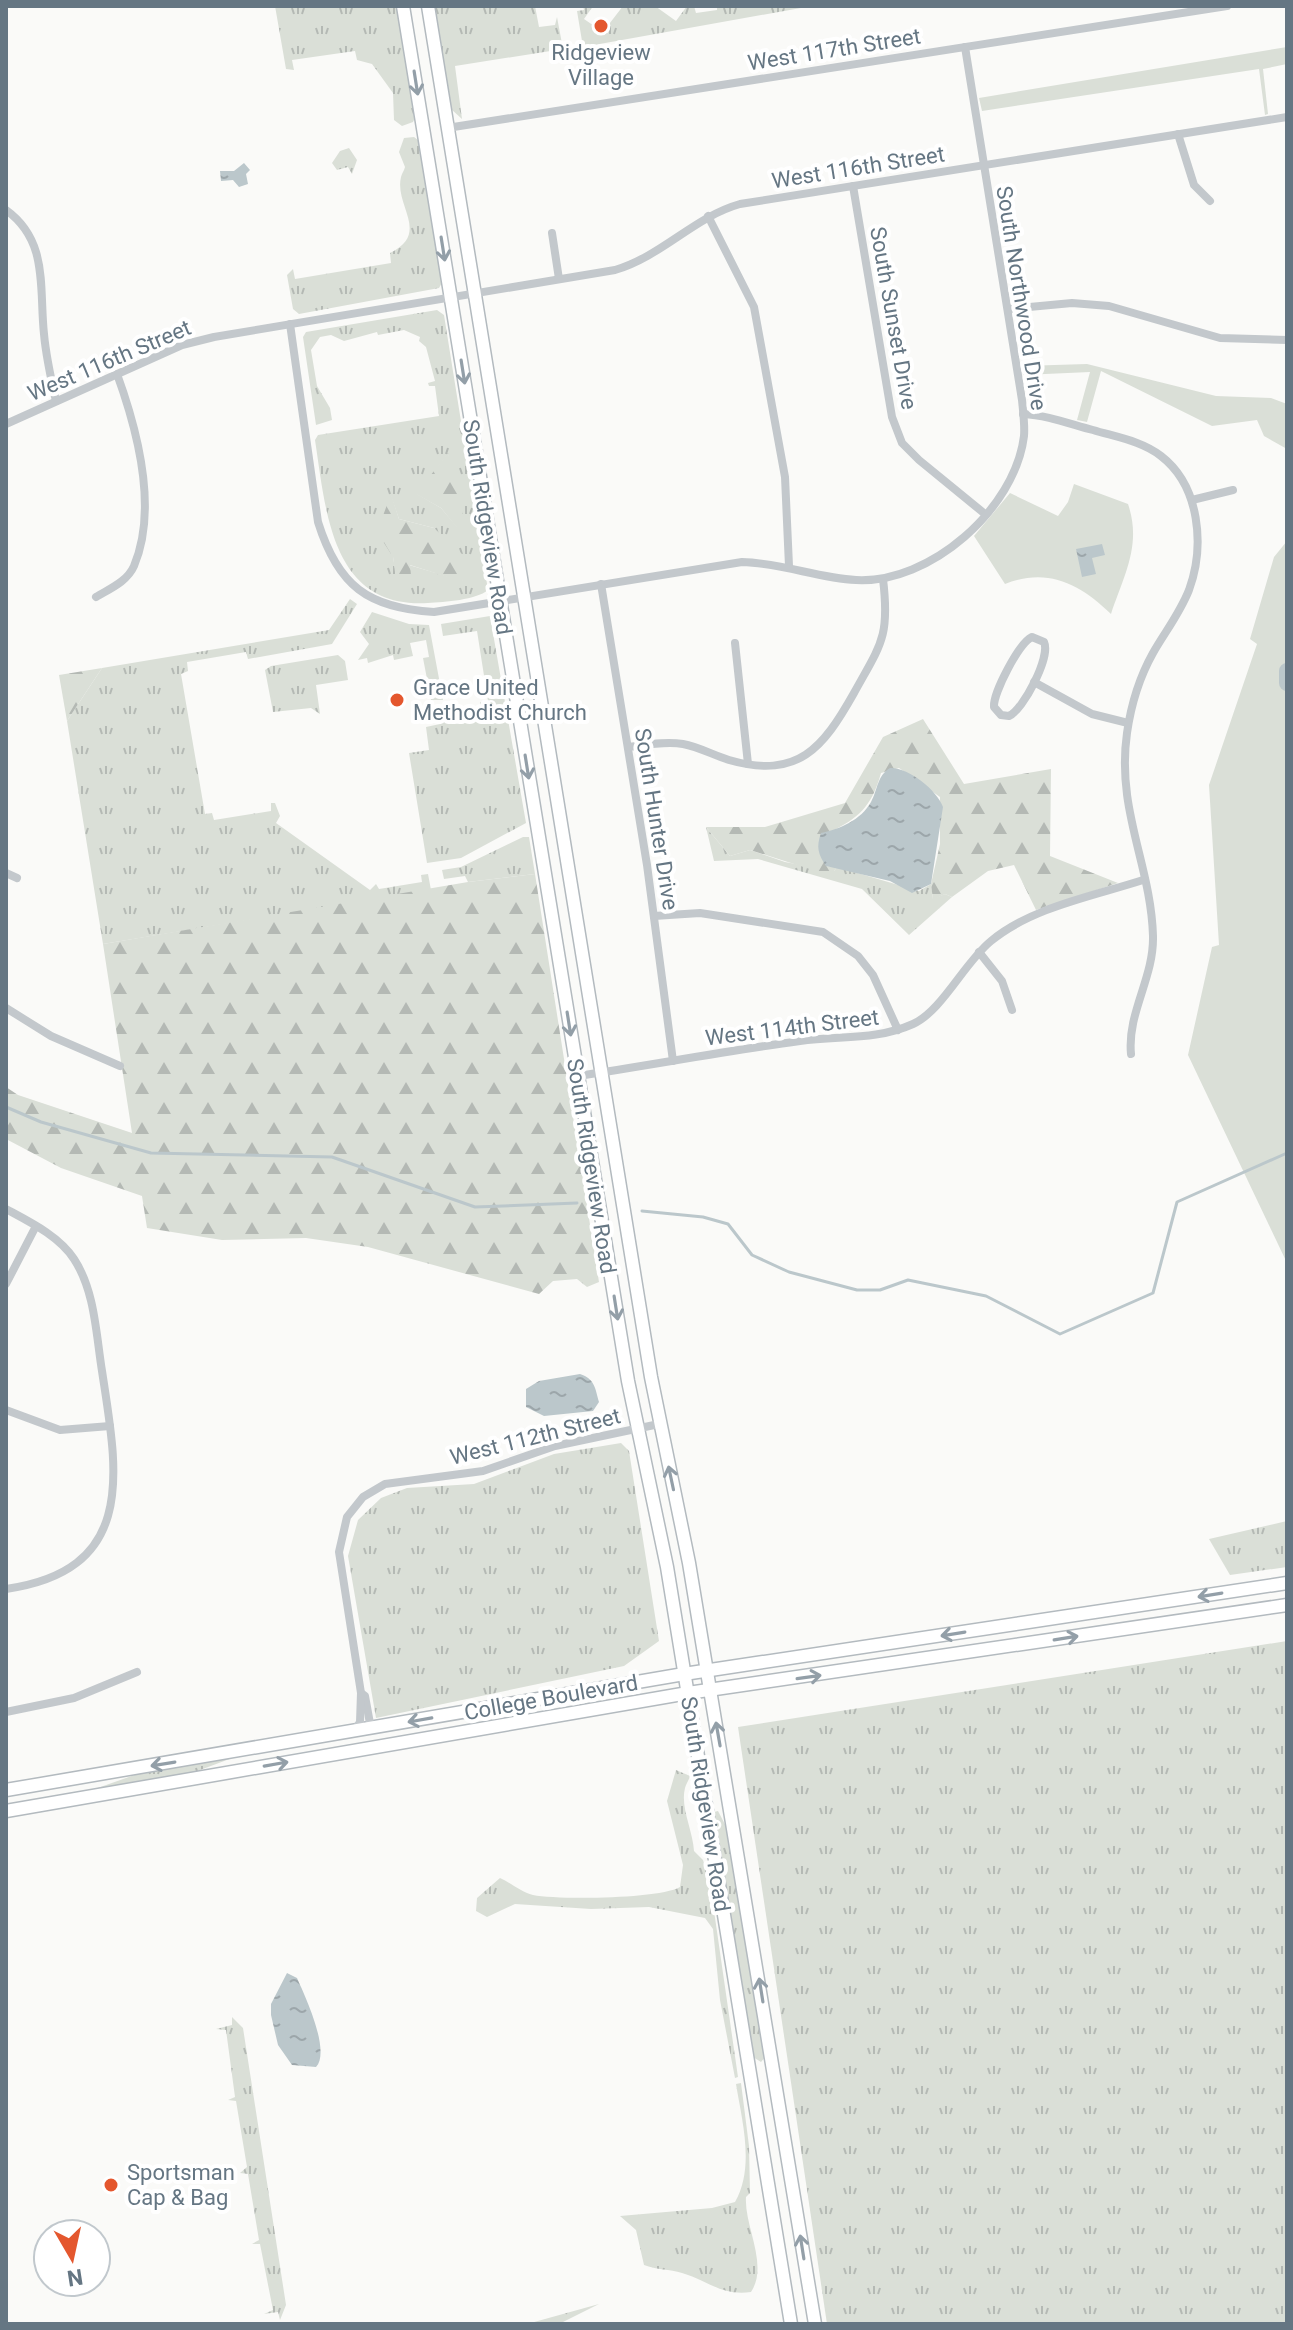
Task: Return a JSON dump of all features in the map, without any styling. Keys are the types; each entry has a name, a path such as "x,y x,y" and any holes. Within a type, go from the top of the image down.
{"main road":[{"name":"South Ridgeview Road","path":"403,6 637,1429 667,1567 791,2324"},
{"name":"South Ridgeview Road","path":"428,6 600,1073 659,1424 689,1563 815,2324"},
{"name":"College Boulevard","path":"6,1790 684,1674 1287,1583"},
{"name":"College Boulevard","path":"6,1811 688,1693 1287,1605"}],"street":[{"name":"West 117th Street","path":"447,128 1227,6"},
{"name":"South Northwood Drive","path":"290,324 318,522 338,568 369,599 401,610 434,612 499,599 742,562 789,566 830,576 883,579 940,557 985,514 1007,484 1024,436 1008,309 965,47"},
{"name":"West 116th Street","path":"6,424 182,345 450,295 615,270 640,262 708,216 740,204 1287,117"},
{"path":"1178,134 1194,185 1210,201"},
{"name":"South Sunset Drive","path":"853,186 892,417 902,443 985,514"},
{"path":"7,211 29,232 39,257 43,331 56,401"},
{"path":"708,216 754,307 785,477 789,566"},
{"path":"552,233 559,279"},
{"path":"1008,309 1072,303 1109,306 1220,338 1287,340"},
{"path":"96,597 120,583 133,568 143,504 136,425 117,374"},
{"path":"1023,414 1040,415 1142,445 1174,467 1192,500 1197,541 1189,588 1142,675 1128,723 1125,795 1153,939 1148,976 1131,1027 1131,1054"},
{"path":"1192,500 1233,490"},
{"path":"628,747 683,744 748,764 780,765 802,757 825,741 887,628 883,579"},
{"name":"South Hunter Drive","path":"601,584 654,916 673,1061"},
{"path":"1032,637 1041,639 1047,650 1034,682 1016,713 1005,716 996,711 995,697 1021,645 1032,637"},
{"path":"735,643 748,764"},
{"path":"1034,682 1092,714 1128,723"},
{"path":"6,873 17,878"},
{"name":"West 114th Street","path":"578,1076 811,1039 880,1037 927,1014 979,952 1001,933 1035,916 1143,880"},
{"path":"654,916 700,913 823,932 852,949 865,965 898,1030"},
{"path":"979,952 1002,981 1012,1010"},
{"path":"6,1008 51,1036 120,1066"},
{"path":"6,1209 61,1243 84,1275 110,1426 115,1489 111,1511 96,1540 80,1560 53,1577 6,1589"},
{"path":"6,1284 36,1226"},
{"path":"6,1410 60,1430 110,1426"},
{"name":"West 112th Street","path":"361,1693 341,1567 340,1540 354,1507 372,1490 399,1481 483,1471 555,1446 659,1424"},
{"path":"6,1712 74,1698 137,1672"},
{"path":"361,1693 365,1696 363,1730"},
{"path":"361,1693 360,1722 368,1749"}],"green space":[{"path":"275,6 399,6 417,114 413,122 402,126 394,120 393,93 372,64 357,60 355,51 292,60 294,70 286,69"},
{"path":"435,6 535,6 539,27 555,25 557,17 563,49 455,66 462,119 451,109"},
{"path":"583,6 593,6 584,19 603,32 623,6 655,6 676,21 687,6 694,6 696,13 717,10 717,6 812,6 583,47 577,11 584,10"},
{"path":"1287,47 1287,64 1263,69 1268,114 1265,115 1259,69 982,111 979,98"},
{"path":"414,137 422,143 443,281 439,288 299,314 293,309 287,275 293,269 295,279 391,263 390,253 408,237 410,228 400,188 405,167 399,152 404,138"},
{"path":"349,148 357,160 352,174 348,167 337,170 332,163 340,151"},
{"path":"437,310 444,315 488,590 451,601 396,601 371,590 353,573 339,550 330,524 315,440 318,435 439,416 435,386 428,383 435,381 426,347 419,341 420,337 404,330 378,335 377,332 344,341 331,335 320,337 311,350 317,386 330,408 332,420 316,425 303,337 306,332","holes":["448,454 458,528 441,508 417,494","391,496 399,519 434,528 463,581 409,565 398,586 393,557"]},
{"path":"1087,364 1216,396 1271,398 1287,404 1287,449 1264,436 1257,420 1212,426 1101,371 1087,422 1077,420 1090,372 1023,375 1022,366"},
{"path":"448,453 463,512 458,529 441,508 416,494"},
{"path":"1074,484 1128,504 1133,533 1130,560 1111,614 1087,594 1062,581 1035,577 1005,584 974,536 1010,493 1058,516 1068,502"},
{"path":"391,494 399,519 434,528 462,554 463,582 410,565 412,586 397,587 393,557 377,532"},
{"path":"1287,541 1287,1263 1188,1055 1212,947 1219,945 1209,785 1257,644 1250,639 1274,557"},
{"path":"350,599 357,604 332,644 248,659 246,652 187,662 188,671 181,674 205,814 212,813 214,820 271,811 271,803 275,803 280,816 276,823 370,890 376,884 379,889 422,882 421,875 428,874 431,890 103,944 67,721 102,668 329,630"},
{"path":"372,612 409,624 429,625 443,700 431,700 423,658 429,657 426,640 410,643 413,656 394,660 393,655 368,663 367,658 358,660 369,644 360,632"},
{"path":"490,616 526,823 461,858 427,863 409,753 429,750 426,727 440,724 438,709 448,707 453,716 481,711 480,702 488,701 477,631 443,636 441,624"},
{"path":"338,655 345,661 348,680 316,685 320,714 311,708 273,712 265,670 271,666"},
{"path":"102,668 67,721 59,675"},
{"path":"923,719 964,784 1051,769 1050,856 1118,883 1036,910 1014,865 988,871 952,897 945,894 933,900 931,884 940,844 940,797 899,768 881,773 865,807 836,829 826,866 837,867 834,871 816,871 750,850 730,856 706,827 765,827 845,803 883,737"},
{"path":"706,827 730,856 750,850 785,862 834,871 837,867 919,891 931,884 933,899 945,894 952,897 909,935 862,889 758,859 714,861"},
{"path":"523,837 529,837 535,874 468,882 465,876 444,879 442,870 461,867"},
{"path":"535,874 599,1282 587,1287 577,1279 553,1281 539,1294 368,1247 306,1238 222,1240 147,1228 142,1196 61,1168 6,1139 6,1087 18,1095 132,1133 103,944 468,882"},
{"path":"621,1443 629,1451 659,1641 624,1666 376,1718 348,1556 358,1520 381,1498 407,1488 474,1484 554,1454"},
{"path":"1287,1521 1287,1567 1230,1575 1209,1539"},
{"path":"1287,1641 1287,2324 827,2324 738,1727"},
{"path":"243,1754 192,1773 89,1791 146,1771"},
{"path":"676,1770 690,1776 684,1803 694,1851 703,1860 710,1883 738,2077 735,2078 720,2000 713,1929 705,1918 649,1907 591,1909 515,1904 487,1917 476,1911 477,1898 500,1878 533,1895 564,1898 631,1896 680,1887 683,1865 667,1801"},
{"path":"718,1811 729,1832 766,2056 761,2062 753,2057 714,1812"},
{"path":"232,2017 243,2028 286,2305 280,2320 278,2312 264,2314 273,2310 260,2244 252,2244 259,2240 248,2174 240,2173 247,2167 236,2101 228,2100 235,2097 226,2030 216,2029 232,2025"},
{"path":"741,2083 749,2146 750,2193 746,2197 746,2208 758,2270 751,2292 741,2293 723,2290 682,2273 644,2265 636,2230 620,2216 712,2208 735,2202 746,2159 736,2084"},
{"path":"599,2304 559,2324 527,2324"}],"water":[{"path":"244,163 250,170 246,174 248,184 239,187 233,180 221,181 220,171 234,171"},
{"path":"1102,544 1105,555 1092,558 1096,574 1082,577 1076,549"},
{"path":"890,768 905,771 921,781 943,807 931,884 912,893 890,881 826,866 819,850 821,833 843,826 862,814 871,802 878,783"},
{"path":"580,1374 592,1381 595,1388 599,1402 593,1411 544,1416 526,1407 526,1389 539,1381"},
{"path":"287,1973 297,1978 315,2023 320,2049 316,2067 292,2065 278,2045 271,2004"}],"waterway":[{"path":"1287,671 1287,683"},
{"path":"6,1107 41,1122 151,1153 332,1157 475,1207 577,1203"},
{"path":"642,1211 703,1217 728,1224 752,1255 789,1272 857,1290 880,1290 908,1280 986,1296 1060,1334 1153,1293 1177,1202 1287,1153"}],"place":[{"name":"Ridgeview Village","path":"601,26"},
{"name":"Grace United Methodist Church","path":"397,700"},
{"name":"Sportsman Cap & Bag","path":"111,2185"}]}
